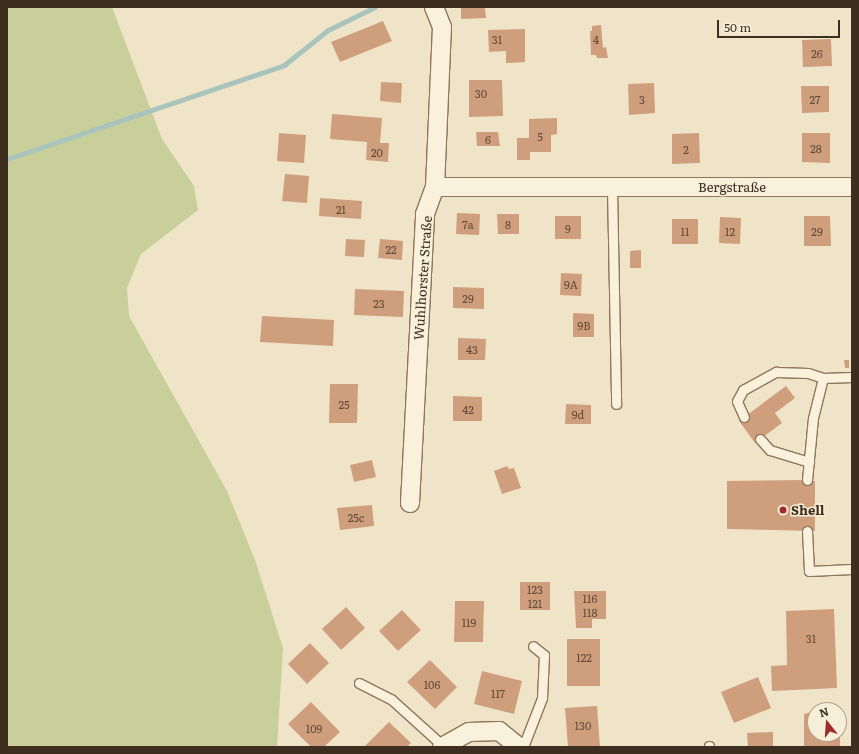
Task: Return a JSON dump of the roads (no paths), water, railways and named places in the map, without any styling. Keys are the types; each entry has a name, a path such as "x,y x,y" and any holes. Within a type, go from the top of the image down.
{"street":[{"name":"Wuhlhorster Straße","path":"410,503 425,214 435,187 442,27 434,7"},
{"name":"Bergstraße","path":"435,187 852,187"},
{"path":"442,747 469,732 499,731 519,747"}],"lane":[{"path":"612,187 616,404"},
{"path":"744,417 737,401 744,390 776,372 808,373 823,378 852,377"},
{"path":"807,480 813,418 823,378"},
{"path":"760,439 770,450 808,462"},
{"path":"807,530 809,571 852,569"},
{"path":"523,747 542,698 544,655 532,646"},
{"path":"359,683 391,699 442,747"}],"waterway":[{"path":"7,159 284,65 328,30 375,7"}],"place":[{"name":"Shell","path":"783,510"}]}
